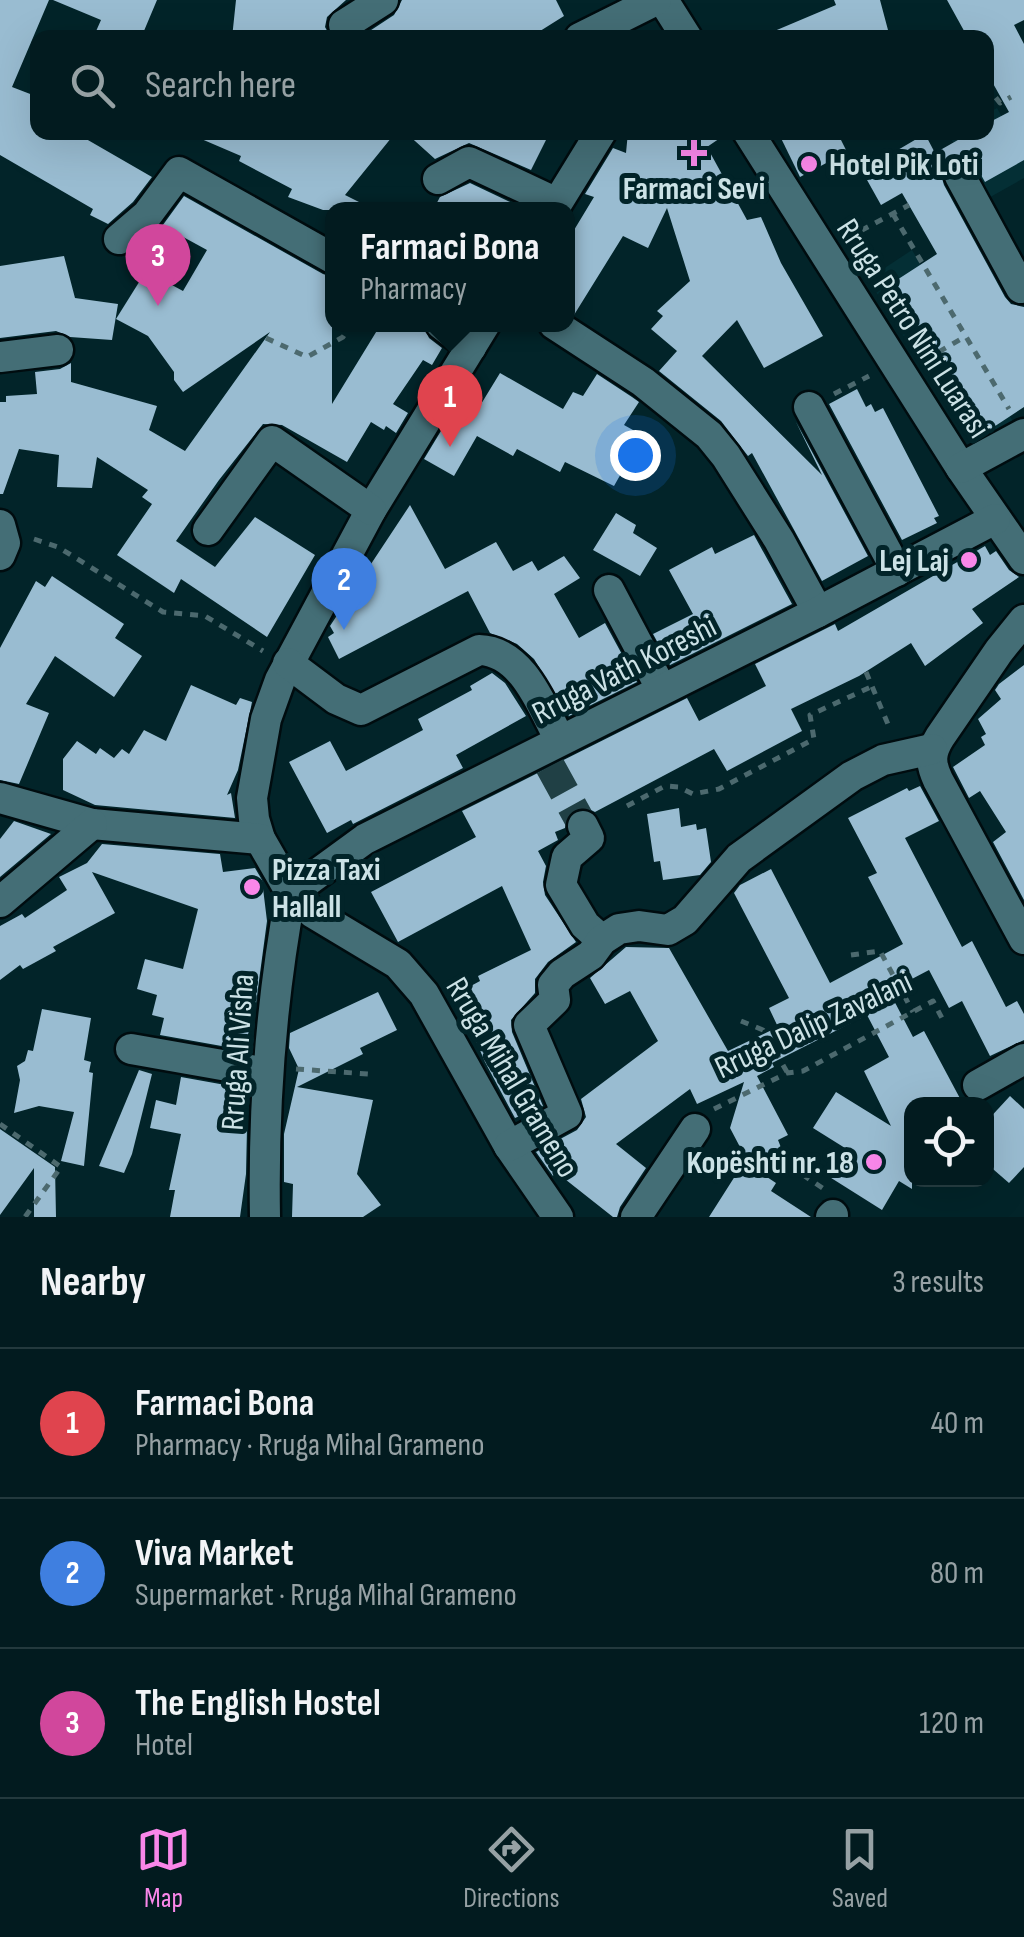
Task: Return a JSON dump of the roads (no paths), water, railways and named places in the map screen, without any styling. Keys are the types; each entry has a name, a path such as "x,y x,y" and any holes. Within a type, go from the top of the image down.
{"street":[{"path":"344,25 383,0"},
{"path":"615,30 668,18"},
{"path":"557,202 596,140"},
{"name":"Rruga Petro Nini Luarasi","path":"753,140 961,468 1024,560"},
{"path":"438,179 469,162 547,202"},
{"path":"119,239 147,214 179,172 325,254"},
{"path":"960,176 1023,288"},
{"path":"566,332 643,382 714,441 779,540 818,612"},
{"name":"Rruga Mihal Grameno","path":"478,336 371,510 288,663 270,704 252,798 260,839 290,893 313,913 382,953 412,978 434,1009 509,1146 558,1217"},
{"path":"0,357 58,350"},
{"path":"809,407 897,571"},
{"path":"961,468 1024,434"},
{"path":"208,530 272,441 371,510"},
{"name":"Rruga Vath Koreshi","path":"290,893 365,839 550,752 661,688 818,612 995,519"},
{"path":"609,590 661,688"},
{"path":"1024,620 932,750 932,768 1024,939"},
{"path":"288,663 336,699 361,710 478,650 491,650 523,674 550,752"},
{"path":"509,1146 566,1114 530,1025 555,1000 553,985 562,974 591,955 602,940 619,929 639,926 668,930 685,920 739,858 852,776 883,760 932,750"},
{"path":"0,798 92,824 260,839"},
{"path":"0,902 92,824"},
{"path":"582,826 589,838 568,857 561,885 585,924 602,940"},
{"name":"Rruga Ali Visha","path":"265,1217 268,1070 290,893"},
{"path":"131,1049 268,1070"},
{"path":"978,1085 1024,1059"},
{"path":"636,1217 695,1130"}],"tunnel":[{"path":"550,766 583,826"}],"place":[{"name":"Farmaci Sevi","path":"694,153"},
{"name":"Hotel Pik Loti","path":"809,164"},
{"name":"The English Hostel","path":"158,306"},
{"name":"Farmaci Bona","path":"450,447"},
{"name":"Lej Laj","path":"969,560"},
{"name":"Viva Market","path":"344,630"},
{"name":"Pizza Taxi Hallall","path":"252,887"},
{"name":"Kopështi nr. 18","path":"874,1162"}]}
